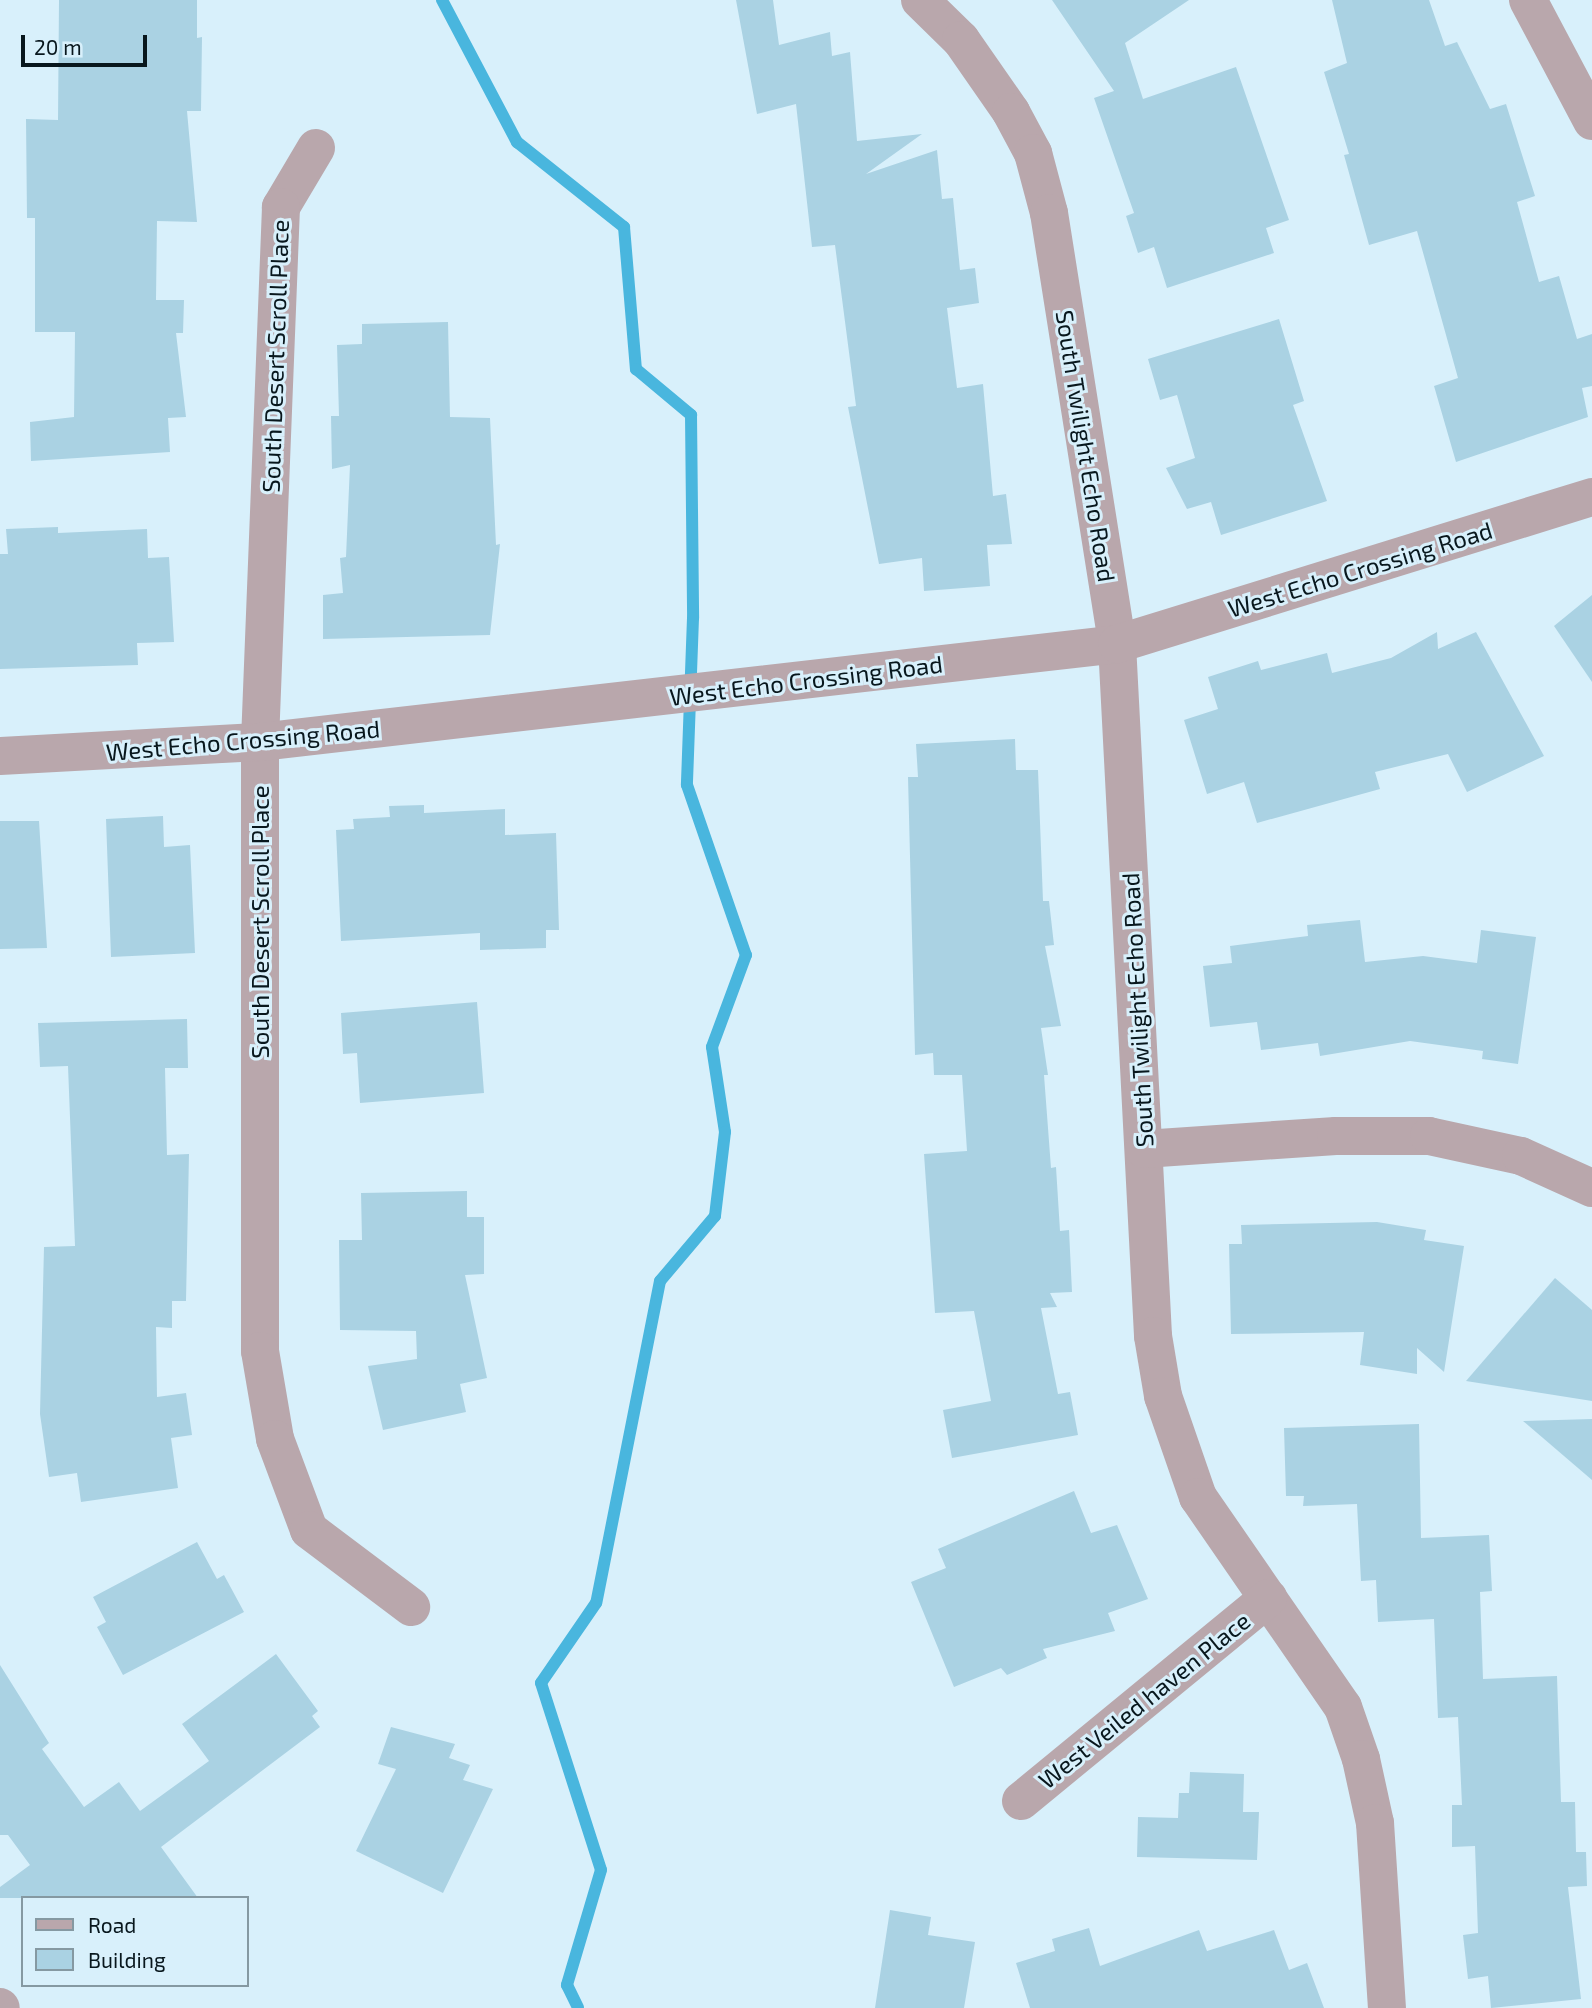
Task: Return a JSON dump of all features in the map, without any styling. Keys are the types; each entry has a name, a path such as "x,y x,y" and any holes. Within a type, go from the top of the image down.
{"street":[{"name":"South Twilight Echo Road","path":"920,0 961,40 1011,112 1032,153 1049,213 1117,645 1153,1336 1173,1437 1198,1497 1343,1707 1361,1759 1375,1824 1387,2008"},
{"path":"1528,0 1592,121"},
{"name":"South Desert Scroll Place","path":"316,148 281,207 260,742 260,1351 275,1438 309,1530 411,1607"},
{"name":"West Echo Crossing Road","path":"0,756 260,742 1117,645 1592,496"},
{"path":"1144,1149 1336,1136 1429,1136 1521,1156 1592,1188"},
{"name":"West Veiled haven Place","path":"1021,1801 1268,1598"}],"building":[{"path":"59,0 197,0 197,38 202,37 201,111 187,111 197,222 157,221 156,300 184,300 183,333 176,333 186,417 168,418 170,452 31,461 30,422 74,417 75,332 35,332 35,218 27,218 26,119 58,120"},
{"path":"736,0 773,0 779,45 830,32 832,56 850,52 857,141 922,134 866,174 937,150 942,199 953,198 960,270 975,268 979,303 947,308 957,388 983,384 993,496 1006,494 1012,544 987,545 990,586 924,591 922,558 879,564 848,407 856,406 835,245 812,247 796,104 757,114"},
{"path":"1052,0 1189,0 1125,43 1143,99 1236,67 1289,220 1266,228 1274,253 1167,288 1154,247 1138,253 1126,216 1134,213 1094,98 1114,91"},
{"path":"1332,0 1429,0 1445,46 1457,42 1490,109 1506,104 1535,196 1517,202 1539,282 1559,276 1577,339 1592,334 1592,386 1582,388 1588,417 1456,462 1434,386 1458,378 1417,231 1369,245 1344,155 1349,154 1324,72 1347,63"},
{"path":"1279,319 1304,401 1293,405 1327,501 1221,535 1211,502 1187,509 1166,468 1195,458 1177,395 1160,400 1148,359"},
{"path":"448,322 450,417 490,418 496,545 500,544 490,635 323,639 323,595 343,593 340,558 346,557 350,465 332,469 331,416 339,416 337,345 362,344 362,324"},
{"path":"58,527 58,533 147,529 148,558 169,557 174,642 137,643 138,665 0,669 0,554 8,554 6,529"},
{"path":"1592,595 1592,682 1554,626"},
{"path":"1437,632 1438,649 1476,632 1544,756 1467,792 1448,754 1375,772 1380,789 1257,823 1244,782 1207,794 1184,720 1218,709 1208,677 1258,661 1261,670 1327,653 1332,673 1391,658"},
{"path":"1015,739 1016,770 1038,770 1043,901 1049,901 1054,945 1045,946 1061,1026 1041,1028 1048,1075 1044,1075 1051,1168 1056,1167 1060,1231 1069,1230 1072,1292 1050,1293 1057,1307 1041,1308 1058,1394 1070,1392 1078,1435 952,1458 943,1410 991,1401 974,1311 935,1313 924,1154 967,1151 962,1075 934,1075 933,1053 915,1055 908,777 918,777 916,744"},
{"path":"424,805 424,813 505,809 505,835 556,833 559,930 546,930 546,948 480,950 480,933 341,941 336,830 354,829 353,819 390,817 389,806"},
{"path":"163,816 164,847 190,845 195,953 111,957 106,819"},
{"path":"0,821 39,821 47,948 0,949"},
{"path":"1360,920 1365,962 1423,956 1477,963 1481,930 1536,937 1518,1064 1482,1059 1483,1051 1410,1041 1320,1056 1318,1043 1261,1050 1257,1022 1210,1027 1203,966 1232,963 1230,946 1308,936 1307,925"},
{"path":"477,1002 484,1093 360,1103 357,1053 343,1054 341,1013"},
{"path":"187,1019 188,1068 165,1068 167,1155 189,1154 186,1301 172,1301 172,1328 156,1327 157,1397 186,1393 192,1435 171,1438 178,1488 81,1502 77,1473 49,1477 40,1414 44,1247 75,1246 68,1066 40,1067 38,1023"},
{"path":"467,1191 467,1217 484,1217 484,1274 465,1275 487,1378 460,1384 466,1412 383,1430 368,1366 417,1359 416,1331 340,1330 339,1240 362,1240 361,1193"},
{"path":"1377,1222 1426,1230 1424,1240 1464,1246 1444,1372 1417,1348 1417,1374 1360,1365 1364,1332 1231,1334 1229,1244 1242,1244 1241,1225"},
{"path":"1555,1278 1592,1310 1592,1401 1466,1381"},
{"path":"1592,1419 1592,1480 1523,1421"},
{"path":"1419,1424 1421,1538 1489,1535 1492,1591 1480,1592 1483,1679 1557,1676 1561,1802 1575,1802 1576,1852 1586,1852 1587,1886 1568,1887 1581,1999 1491,2008 1488,1976 1468,1979 1463,1935 1478,1933 1475,1846 1452,1847 1452,1805 1462,1805 1458,1717 1438,1718 1434,1619 1378,1622 1376,1580 1361,1581 1357,1504 1303,1506 1304,1496 1286,1496 1284,1428"},
{"path":"1074,1491 1091,1533 1117,1525 1148,1599 1108,1613 1115,1631 1043,1649 1047,1658 1007,1675 1001,1668 954,1687 911,1582 946,1568 938,1549"},
{"path":"197,1542 217,1579 224,1575 244,1612 123,1675 97,1627 106,1622 93,1597"},
{"path":"276,1654 318,1711 312,1716 320,1727 161,1847 197,1896 0,1898 0,1887 30,1865 8,1835 0,1835 0,1665 49,1743 42,1749 84,1807 119,1782 140,1811 209,1761 182,1724"},
{"path":"391,1727 455,1744 449,1758 470,1765 463,1780 493,1789 443,1893 356,1851 396,1769 378,1764"},
{"path":"1190,1772 1244,1774 1243,1812 1259,1812 1257,1860 1137,1857 1138,1817 1178,1818 1179,1793 1189,1793"},
{"path":"890,1910 931,1917 928,1935 975,1942 964,2008 875,2008"},
{"path":"1089,1928 1100,1966 1199,1930 1207,1951 1274,1930 1289,1970 1307,1963 1324,2008 1030,2008 1016,1963 1055,1951 1052,1939"}],"waterway":[{"path":"442,0 517,142 624,227 636,369 691,415 693,618 687,785 746,955 712,1047 725,1132 715,1216 660,1281 596,1603 541,1683 601,1870 567,1985 578,2008"}]}
